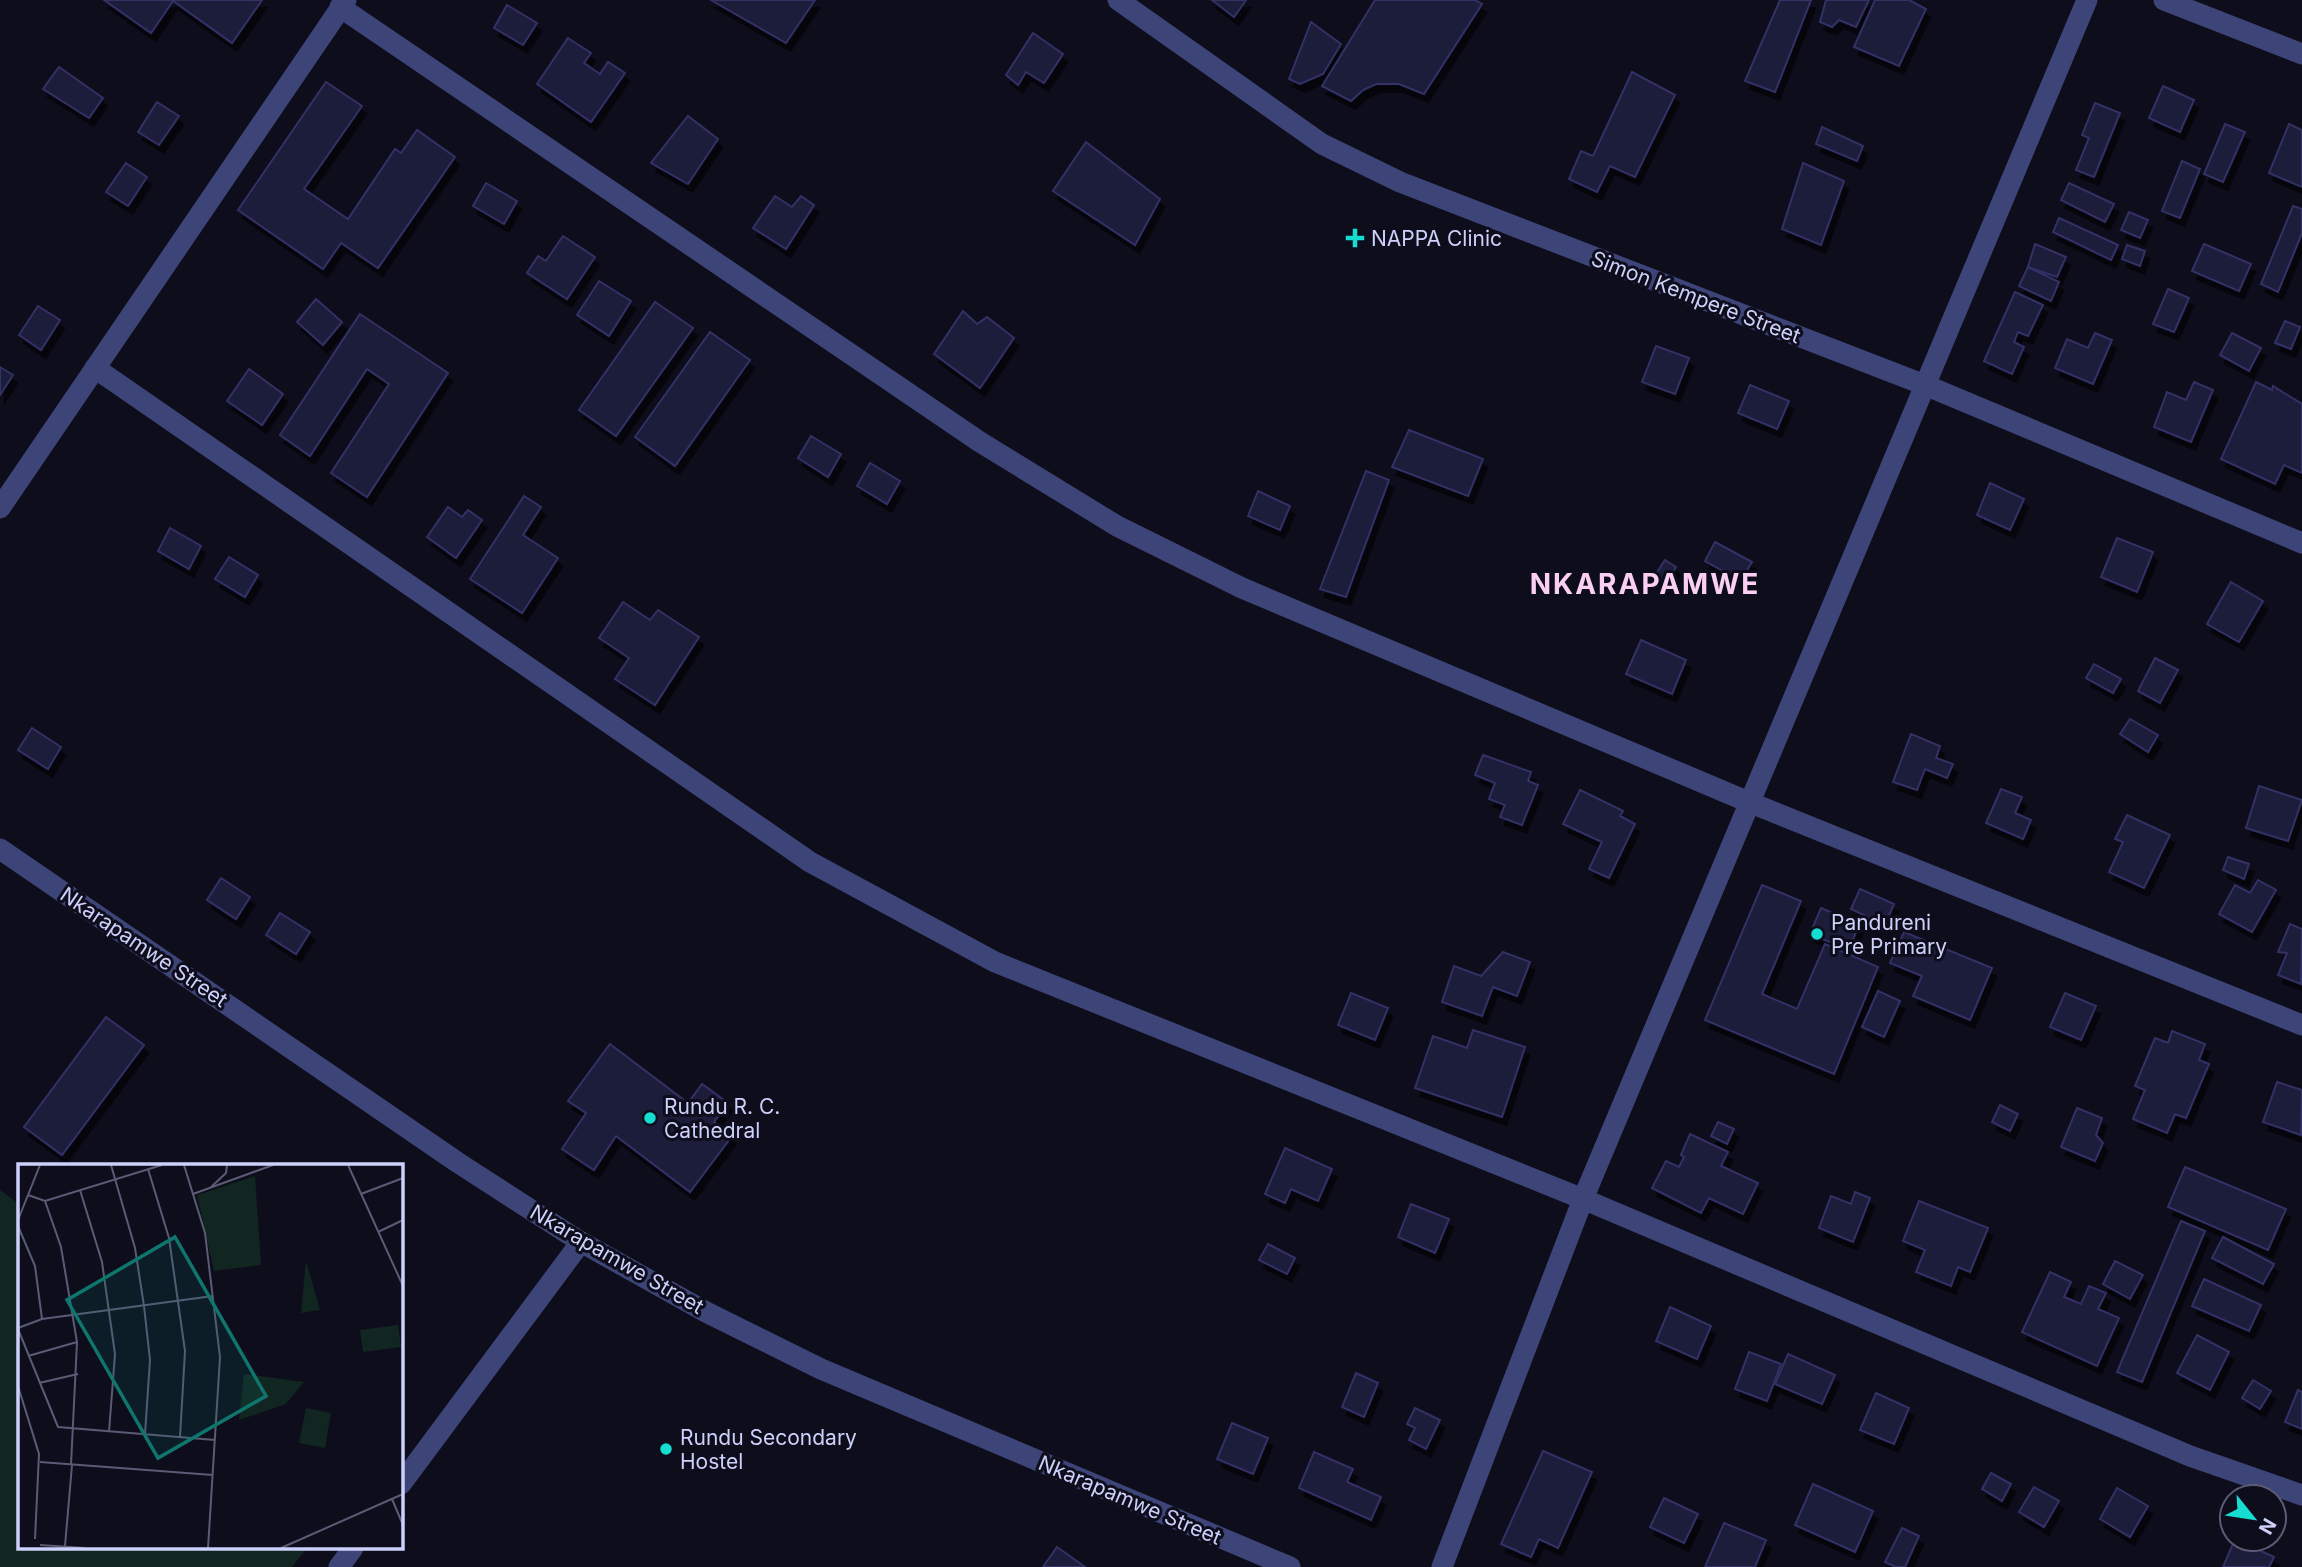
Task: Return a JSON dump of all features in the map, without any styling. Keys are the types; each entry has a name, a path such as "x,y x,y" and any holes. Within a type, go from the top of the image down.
{"street":[{"name":"Simon Kempere Street","path":"1118,0 1322,144 1400,182 1925,385 2302,543"},
{"path":"1442,1567 1583,1199 2087,0"},
{"path":"2164,0 2302,54"},
{"path":"0,508 343,4 980,442 1117,526 1242,588 1751,803 2302,1025"},
{"path":"95,368 755,826 810,862 995,962 1583,1199 2177,1451 2302,1495"},
{"name":"Nkarapamwe Street","path":"0,849 457,1162 581,1242 706,1312 821,1369 1290,1567"},
{"path":"402,1482 581,1242"},
{"path":"339,1567 352,1550"}],"green space":[{"path":"0,1190 18,1203 18,1550 305,1550 292,1567 0,1567"}],"building":[{"path":"104,0 262,0 232,43 173,1 151,33"},
{"path":"711,0 815,0 786,43"},
{"path":"1212,0 1246,0 1234,17"},
{"path":"1375,0 1475,0 1482,4 1424,94 1399,84 1376,84 1363,90 1351,101 1322,86"},
{"path":"1780,0 1811,0 1775,92 1745,81"},
{"path":"1826,0 1869,0 1856,27 1839,20 1832,27 1820,22"},
{"path":"1875,0 1909,0 1926,9 1899,66 1854,47"},
{"path":"507,5 537,23 523,45 494,28"},
{"path":"1311,22 1341,44 1323,74 1300,84 1289,79"},
{"path":"1033,33 1063,54 1044,83 1026,72 1018,85 1006,75"},
{"path":"568,38 591,53 584,63 600,74 608,62 625,73 591,122 537,84"},
{"path":"59,67 103,98 89,118 43,89"},
{"path":"1632,72 1675,95 1635,177 1610,166 1597,192 1569,179 1581,151 1593,156"},
{"path":"326,82 362,106 304,189 348,219 395,149 401,153 417,130 455,157 378,268 341,243 323,269 238,210"},
{"path":"2163,86 2194,100 2180,132 2149,118"},
{"path":"157,102 179,116 159,145 138,132"},
{"path":"2095,103 2120,113 2094,177 2076,170 2089,138 2082,135"},
{"path":"688,116 718,139 688,184 651,163"},
{"path":"2225,124 2245,132 2223,182 2204,174"},
{"path":"2289,124 2302,130 2302,187 2269,173"},
{"path":"1822,127 1863,146 1857,161 1816,144"},
{"path":"1086,142 1160,199 1135,245 1053,191"},
{"path":"2182,161 2200,169 2180,218 2162,211"},
{"path":"126,163 147,177 128,206 106,192"},
{"path":"1803,163 1844,181 1821,245 1782,229"},
{"path":"486,183 517,201 504,224 473,206"},
{"path":"2069,183 2114,204 2105,222 2061,200"},
{"path":"775,196 792,207 801,196 814,205 786,249 753,228"},
{"path":"2293,206 2302,209 2302,233 2278,292 2261,284"},
{"path":"2129,212 2148,220 2140,238 2121,230"},
{"path":"2059,218 2118,245 2111,260 2053,232"},
{"path":"563,236 595,257 567,299 527,273 538,256 546,261"},
{"path":"2035,244 2066,257 2057,277 2028,267"},
{"path":"2204,244 2251,264 2239,291 2192,271"},
{"path":"2127,245 2145,251 2140,266 2122,259"},
{"path":"2028,267 2059,282 2051,301 2019,286"},
{"path":"599,281 631,301 609,336 577,315"},
{"path":"2168,289 2189,298 2174,332 2153,324"},
{"path":"2015,292 2043,305 2028,336 2018,332 2014,342 2024,347 2012,374 1984,361"},
{"path":"316,299 342,322 323,345 297,322"},
{"path":"655,302 693,328 616,436 579,410"},
{"path":"38,306 60,320 41,350 19,335"},
{"path":"963,311 977,324 987,317 1014,338 980,388 934,354"},
{"path":"360,314 448,373 367,497 331,473 389,384 367,369 310,456 280,435"},
{"path":"2285,321 2300,327 2291,349 2275,343"},
{"path":"710,332 750,360 675,466 635,437"},
{"path":"2095,333 2112,340 2093,384 2055,368 2067,339 2088,348"},
{"path":"2232,333 2261,348 2249,371 2220,355"},
{"path":"1656,346 1689,358 1675,394 1642,382"},
{"path":"0,367 13,375 0,395"},
{"path":"249,369 283,394 262,425 227,401"},
{"path":"2194,382 2213,390 2191,442 2154,427 2167,392 2186,400"},
{"path":"2256,382 2272,390 2273,386 2302,404 2302,473 2284,465 2275,484 2221,459"},
{"path":"1750,385 1789,401 1777,429 1738,413"},
{"path":"1409,430 1483,459 1468,496 1392,467"},
{"path":"811,436 841,454 828,477 798,458"},
{"path":"870,463 900,481 887,504 857,486"},
{"path":"1366,471 1389,480 1346,597 1320,589"},
{"path":"1990,483 2024,499 2010,530 1977,515"},
{"path":"1258,491 1290,506 1280,530 1248,516"},
{"path":"524,496 541,507 523,535 558,558 522,613 470,579"},
{"path":"448,507 462,517 468,510 482,520 456,558 427,537"},
{"path":"170,528 201,546 189,569 158,551"},
{"path":"2117,538 2153,552 2137,592 2101,577"},
{"path":"1715,542 1752,562 1741,581 1705,561"},
{"path":"229,557 258,575 245,597 215,579"},
{"path":"1665,560 1676,567 1663,587 1652,580"},
{"path":"2231,582 2263,601 2239,642 2207,624"},
{"path":"623,602 650,620 658,610 699,637 655,705 615,679 629,658 599,638"},
{"path":"1641,640 1686,660 1672,694 1626,674"},
{"path":"2155,658 2178,670 2160,703 2138,691"},
{"path":"2094,664 2121,679 2113,693 2086,678"},
{"path":"2130,719 2158,735 2148,752 2120,734"},
{"path":"32,728 61,747 48,769 18,750"},
{"path":"1911,734 1940,746 1936,758 1953,764 1947,778 1925,769 1917,790 1893,782"},
{"path":"1483,755 1531,772 1528,781 1538,785 1522,825 1500,817 1505,805 1489,799 1495,783 1475,775"},
{"path":"2259,786 2302,800 2288,841 2246,828"},
{"path":"2001,789 2022,797 2015,813 2031,820 2023,839 1986,823"},
{"path":"1580,790 1623,811 1620,816 1635,824 1609,878 1589,869 1602,842 1563,824"},
{"path":"2127,815 2170,835 2144,888 2109,872 2123,842 2115,839"},
{"path":"2228,857 2249,864 2244,879 2223,870"},
{"path":"221,878 250,897 236,919 207,900"},
{"path":"2258,880 2276,890 2252,932 2219,914 2235,885 2250,893"},
{"path":"1762,885 1801,901 1762,994 1797,1009 1825,944 1878,967 1834,1074 1705,1020"},
{"path":"1860,889 1894,904 1885,925 1851,909"},
{"path":"1821,908 1859,924 1849,950 1810,934"},
{"path":"280,913 310,932 296,954 266,935"},
{"path":"2290,924 2302,929 2301,984 2278,975 2287,953 2278,952"},
{"path":"1904,932 1992,968 1970,1020 1913,996 1922,976 1890,963"},
{"path":"1503,952 1530,962 1517,996 1493,987 1482,1016 1442,1002 1454,966 1481,976"},
{"path":"1878,991 1900,1001 1884,1037 1862,1027"},
{"path":"1351,993 1388,1008 1375,1040 1338,1025"},
{"path":"2065,993 2096,1006 2081,1040 2050,1027"},
{"path":"106,1017 144,1045 62,1155 24,1127"},
{"path":"1473,1030 1525,1047 1502,1117 1415,1088 1433,1036 1467,1048"},
{"path":"2172,1031 2205,1044 2199,1060 2209,1064 2186,1118 2175,1114 2167,1133 2133,1119 2145,1090 2135,1086 2155,1038 2168,1043"},
{"name":"Rundu R. C. Cathedral","path":"610,1044 688,1103 702,1084 728,1103 714,1122 732,1136 690,1192 616,1136 594,1170 562,1149 586,1113 568,1101"},
{"path":"2277,1082 2302,1090 2301,1135 2263,1122"},
{"path":"2000,1105 2018,1114 2010,1131 1992,1122"},
{"path":"2077,1108 2102,1118 2096,1135 2103,1143 2095,1161 2061,1147"},
{"path":"1718,1122 1734,1129 1727,1144 1711,1136"},
{"path":"1690,1134 1728,1152 1721,1166 1758,1183 1743,1214 1709,1198 1701,1213 1652,1188 1666,1161 1679,1167"},
{"path":"1285,1148 1332,1169 1318,1201 1291,1189 1285,1203 1265,1194"},
{"path":"2185,1167 2286,1209 2268,1250 2168,1207"},
{"path":"1855,1192 1870,1198 1853,1242 1819,1228 1831,1196 1851,1204"},
{"path":"1919,1201 1988,1228 1970,1272 1958,1267 1951,1286 1916,1272 1925,1250 1903,1241"},
{"path":"1411,1204 1449,1219 1435,1253 1398,1237"},
{"path":"2181,1221 2205,1231 2142,1382 2117,1372"},
{"path":"2223,1237 2274,1264 2263,1284 2212,1258"},
{"path":"1268,1244 1295,1258 1287,1274 1259,1260"},
{"path":"2115,1261 2143,1275 2130,1299 2103,1284"},
{"path":"2050,1272 2071,1282 2064,1297 2081,1304 2089,1286 2106,1293 2098,1309 2119,1318 2097,1366 2022,1332"},
{"path":"2204,1279 2261,1305 2249,1331 2192,1306"},
{"path":"1670,1307 1711,1326 1697,1359 1656,1341"},
{"path":"2197,1335 2229,1352 2210,1390 2177,1373"},
{"path":"1749,1352 1781,1364 1767,1401 1735,1389"},
{"path":"1788,1354 1835,1375 1822,1404 1775,1384"},
{"path":"1356,1373 1378,1383 1364,1417 1342,1407"},
{"path":"2253,1380 2271,1391 2260,1409 2242,1398"},
{"path":"2298,1390 2302,1392 2302,1429 2285,1422"},
{"path":"1876,1393 1909,1408 1894,1444 1860,1430"},
{"path":"1415,1408 1440,1420 1426,1449 1409,1440 1415,1428 1407,1424"},
{"path":"1232,1423 1268,1438 1253,1474 1217,1459"},
{"path":"1543,1451 1592,1472 1558,1548 1539,1539 1531,1557 1501,1544"},
{"path":"1314,1452 1353,1469 1347,1482 1381,1497 1371,1520 1299,1488"},
{"path":"1991,1473 2011,1484 2002,1501 1982,1489"},
{"path":"1813,1484 1873,1511 1855,1552 1795,1525"},
{"path":"2034,1487 2059,1501 2044,1527 2019,1512"},
{"path":"2117,1488 2148,1506 2130,1537 2100,1519"},
{"path":"1664,1498 1698,1514 1684,1543 1650,1527"},
{"path":"1724,1523 1766,1540 1755,1567 1705,1567"},
{"path":"1902,1528 1919,1536 1905,1567 1896,1567 1885,1562"},
{"path":"1057,1547 1085,1567 1043,1567"},
{"path":"2229,1553 2265,1553 2274,1557 2269,1567 2223,1567"}],"place":[{"name":"NAPPA Clinic","path":"1355,238"},
{"name":"Pandureni Pre Primary","path":"1817,934"},
{"name":"Rundu R. C. Cathedral","path":"650,1118"},
{"name":"Rundu Secondary Hostel","path":"666,1449"}],"district":[{"name":"NKARAPAMWE","path":"1645,584"}]}
